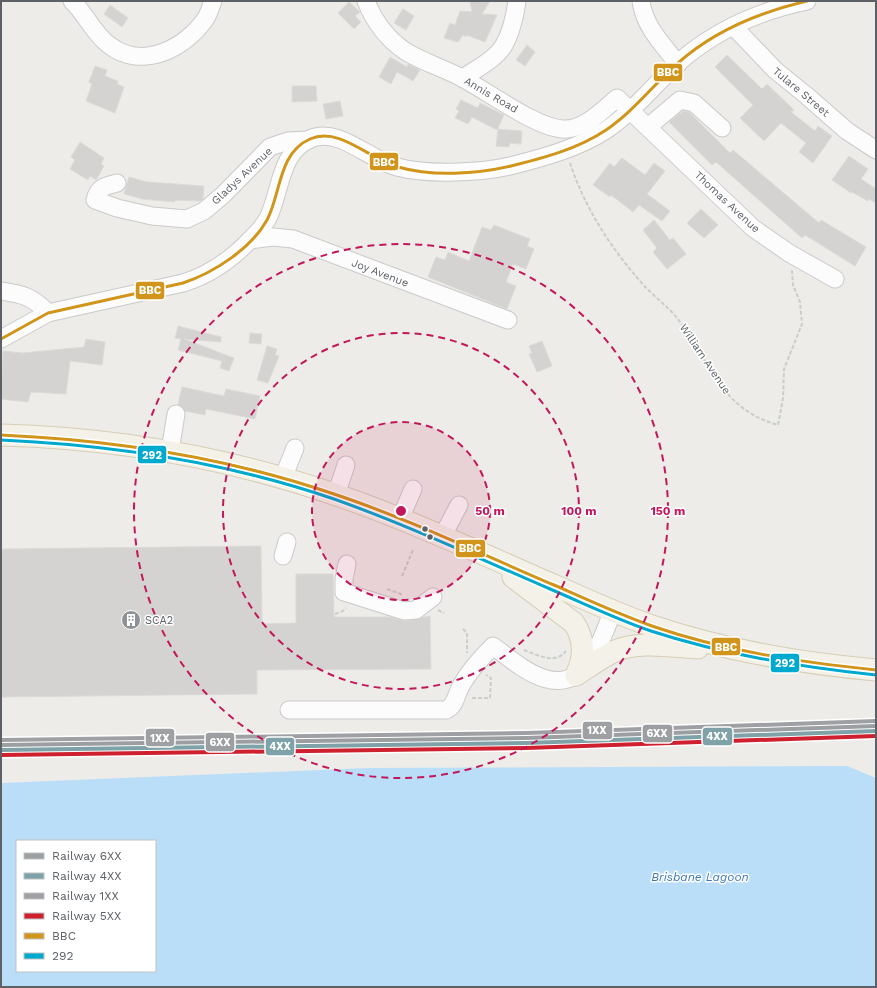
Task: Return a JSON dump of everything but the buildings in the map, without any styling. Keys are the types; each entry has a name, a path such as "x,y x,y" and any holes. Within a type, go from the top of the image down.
{"main road":[{"path":"1,435 93,440 170,451 232,464 336,495 400,519 613,611 650,625 734,650 783,659 876,670"},
{"path":"480,554 566,615 574,623 580,632 583,643 581,666 576,675"},
{"path":"576,675 616,651 626,648 652,646 734,650"}],"street":[{"path":"75,3 95,33 110,46 127,54 143,57 163,54 190,38 207,17 213,1"},
{"name":"Annis Road","path":"366,1 370,14 382,31 405,51 463,78 542,124 563,130 580,125 597,115 617,98 631,110"},
{"path":"463,78 493,57 504,46 515,13 517,1"},
{"path":"641,1 643,13 652,30 678,64"},
{"name":"Gladys Avenue","path":"117,182 102,187 97,191 95,200 152,216 187,219 204,211 223,195 270,147 288,141 309,140 320,136 332,136 387,164 406,169 431,172 502,168 566,149 600,134 631,110 678,64 697,48 733,26 775,8 806,1"},
{"name":"Tulare Street","path":"733,26 774,70 807,96 847,131 876,150"},
{"path":"648,127 680,100 694,103 722,128"},
{"name":"Thomas Avenue","path":"631,110 743,218 788,253 835,279"},
{"path":"1,339 48,313 106,302 191,281 226,262 250,240 268,218 284,170 294,152 309,140"},
{"name":"Joy Avenue","path":"250,240 267,237 293,239 415,281 508,320"},
{"path":"1,291 16,293 37,301 48,313"},
{"path":"170,451 176,414"},
{"path":"283,478 295,448"},
{"path":"336,495 346,465"},
{"path":"400,519 412,488"},
{"path":"442,537 459,505"},
{"path":"347,564 344,579 344,592 404,611 416,610 433,596"},
{"path":"289,710 446,710 453,706 460,690 476,664 493,646 531,674 541,678 565,680 576,675 590,660 613,611"}],"path":[{"name":"William Avenue","path":"566,149 575,179 588,206 601,229 640,281 664,303 680,322 713,375 735,403 746,411 768,422 778,425 783,398 784,369 802,324 800,302 793,285 788,253"},
{"path":"402,576 413,550"},
{"path":"396,592 397,588"},
{"path":"335,614 343,611 348,606"},
{"path":"463,629 467,633 467,659"},
{"path":"522,649 551,659 564,653 567,646"},
{"path":"460,690 490,698 490,678 482,672"}],"water":[{"name":"Brisbane Lagoon","path":"847,766 876,778 876,987 1,987 1,783 368,768"}],"rail line":[{"name":"1XX","path":"1,740 526,733 876,721"},
{"name":"6XX","path":"1,745 526,738 876,726"},
{"name":"4XX","path":"1,750 526,743 876,731"},
{"name":"5XX","path":"1,755 526,748 876,736"}],"transit line":[{"name":"BBC","path":"1,339 48,313 183,283 207,273 230,259 260,231 272,210 286,164 300,145 310,139 321,136 344,140 387,163 398,167 426,172 454,173 484,171 535,160 584,143 606,130 635,106 678,63 707,41 755,17 789,5 807,1"},
{"name":"BBC","path":"1,435 86,441 170,452 211,460 293,481 390,514 614,611 679,635 734,649 762,654 876,670"},
{"name":"292","path":"1,440 43,442 128,451 211,465 293,486 334,499 388,520 612,616 651,631 706,647 762,659 876,675"}],"place":[{"name":"SCA2","path":"131,620"}]}
